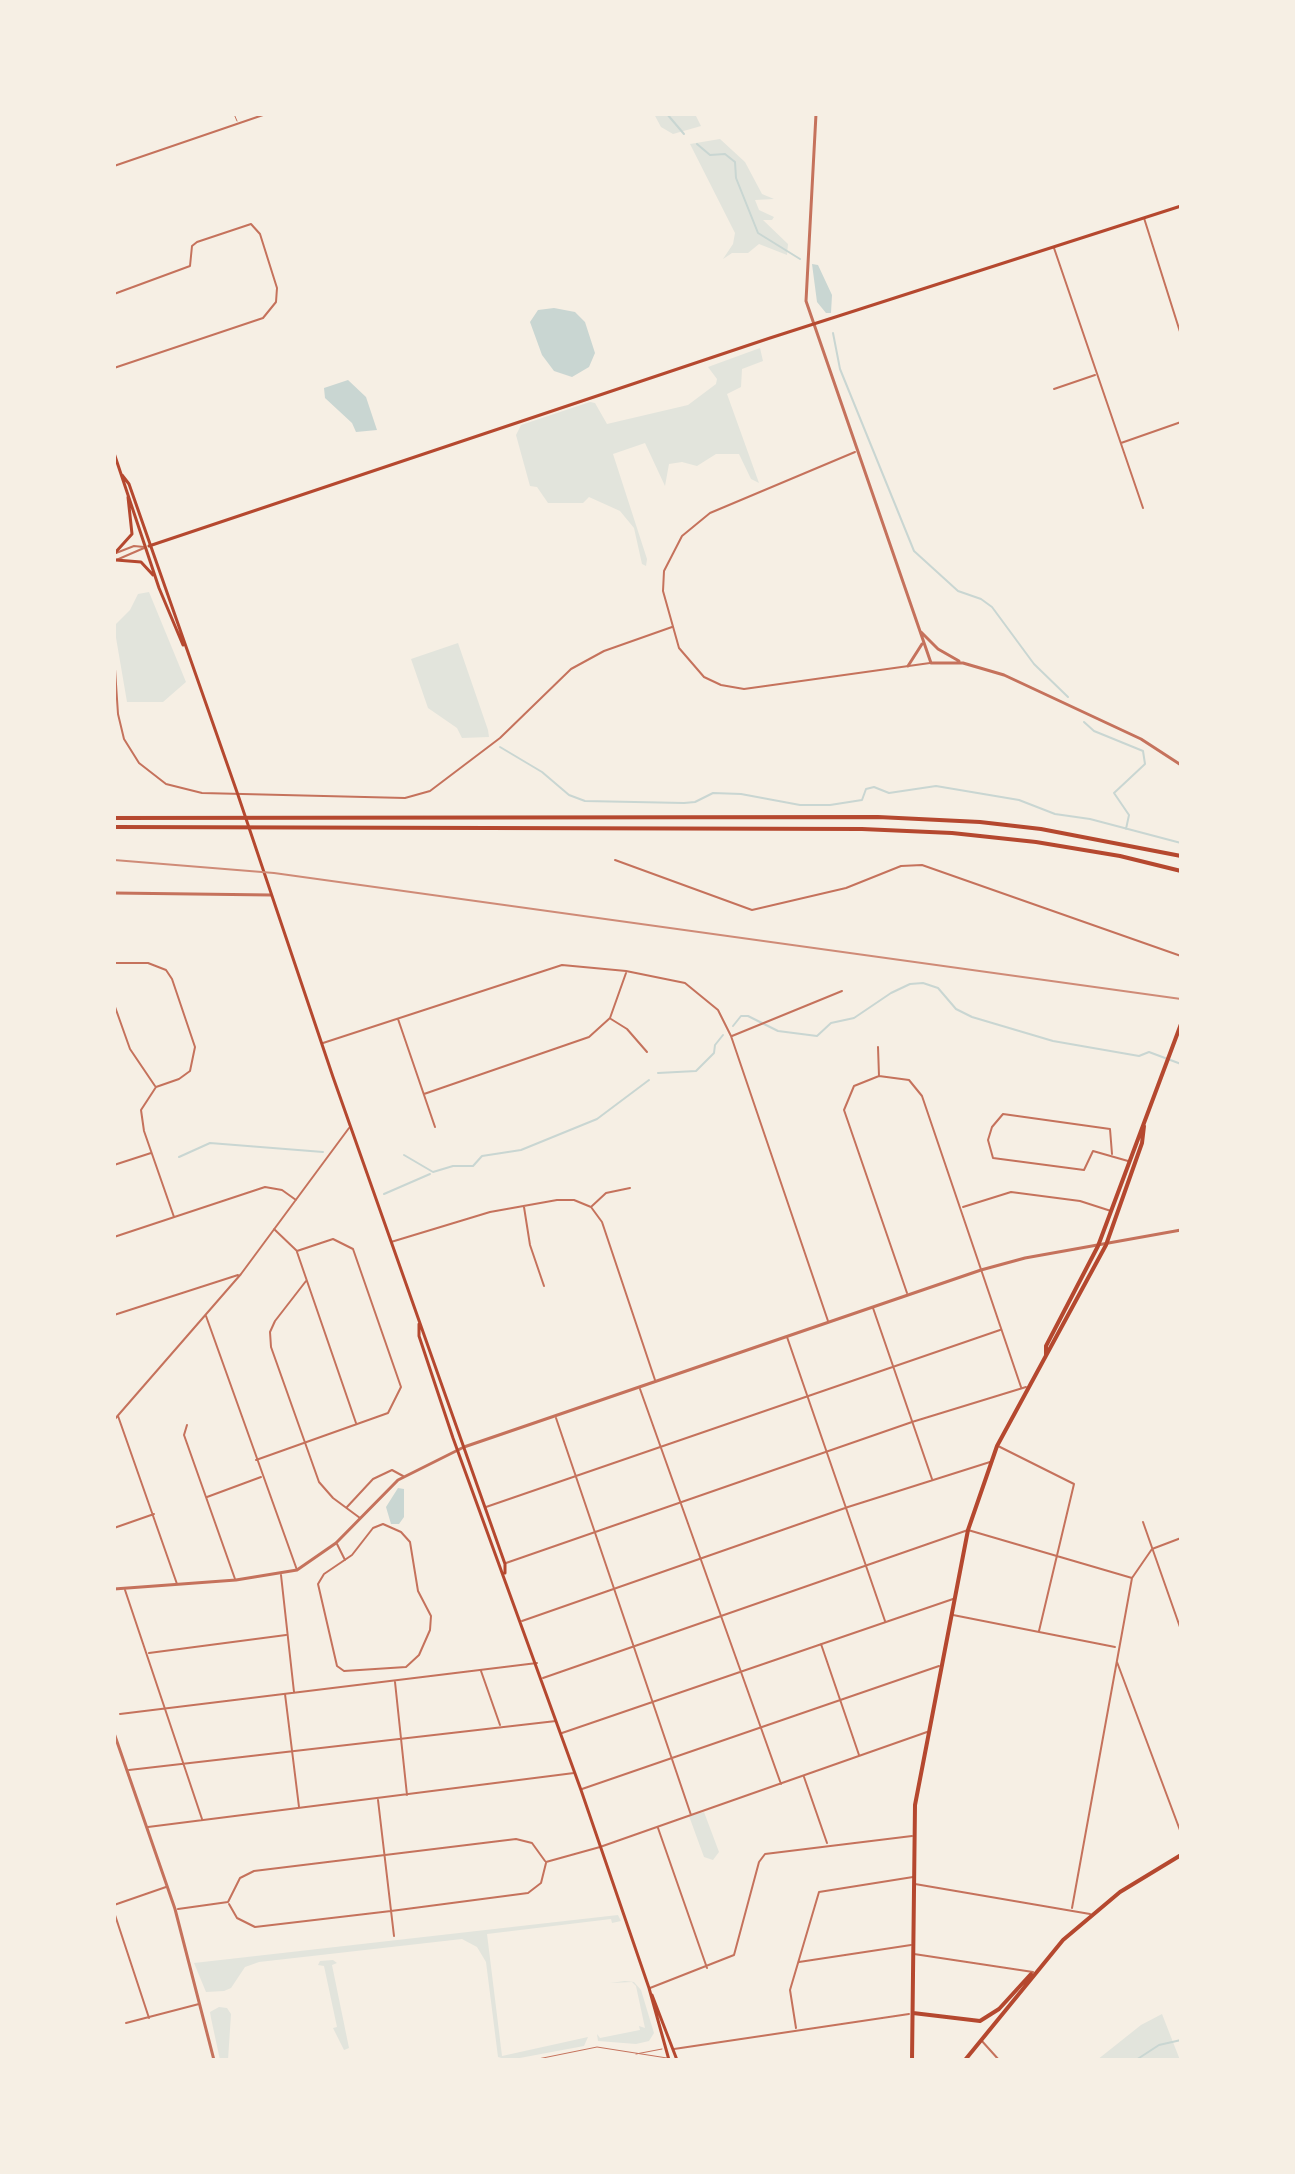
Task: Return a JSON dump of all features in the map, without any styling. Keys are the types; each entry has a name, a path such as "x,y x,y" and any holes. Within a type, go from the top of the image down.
{"highway":[{"path":"114,818 878,817 1026,827 1181,856"},
{"path":"114,827 862,829 1036,842 1120,856 1181,871"},
{"path":"1046,1355 1046,1346 1098,1246 1181,1024"},
{"path":"913,2060 912,1836 928,1731 968,1530 990,1462 1024,1387 1046,1355 1106,1245 1142,1143 1144,1126"},
{"path":"965,2060 1033,1972 1091,1914 1181,1855"},
{"path":"913,2013 980,2021 999,2009 1022,1980 1033,1972"}],"main road":[{"path":"148,546 1181,206"},
{"path":"114,453 238,795 419,1324 505,1564 505,1573"},
{"path":"122,475 129,484 160,589"},
{"path":"114,554 132,534 127,493"},
{"path":"115,561 146,564 186,649"},
{"path":"419,1324 419,1336 457,1449 505,1573 649,1988 677,2060"},
{"path":"649,1988 668,2059"}],"street":[{"path":"114,166 266,114"},
{"path":"816,114 806,301 931,663"},
{"path":"1144,218 1181,335"},
{"path":"114,294 190,266 192,246 197,242 251,224 257,228 277,288 276,302 263,318 114,368"},
{"path":"1053,246 1143,508"},
{"path":"1054,389 1095,375"},
{"path":"1120,443 1181,422"},
{"path":"857,451 710,513 682,536 664,571 663,591 672,627 689,664 704,677 733,688 931,663 963,663"},
{"path":"114,554 134,546 148,546"},
{"path":"115,561 148,546"},
{"path":"114,654 121,730 139,763 176,788 238,795 418,796 430,791 500,738 571,669 604,651 672,627"},
{"path":"919,630 938,649 963,663 1004,675 1077,709 1141,739 1181,765"},
{"path":"908,666 917,656 923,640"},
{"path":"615,860 752,910 846,888 901,866 922,865 1181,956"},
{"path":"114,893 271,895"},
{"path":"114,963 148,963 161,967 170,975 195,1047 194,1063 183,1077 156,1087 145,1102 141,1115 174,1217"},
{"path":"322,1044 562,965 626,971 685,983 718,1010 731,1036 829,1323"},
{"path":"424,1094 577,1043 610,1018 626,971"},
{"path":"731,1036 842,991"},
{"path":"114,1004 130,1049 156,1087"},
{"path":"610,1018 627,1029 647,1052"},
{"path":"398,1019 435,1127"},
{"path":"878,1047 879,1076"},
{"path":"505,1564 912,1422 1024,1387 1000,1330 962,1208 918,1089 904,1078 879,1076 854,1086 845,1099 844,1110 908,1295"},
{"path":"1112,1154 1110,1129 1003,1114 992,1127 988,1140 993,1158 1084,1170 1093,1151 1128,1161"},
{"path":"114,1420 241,1274 351,1126"},
{"path":"114,1165 151,1152"},
{"path":"114,1237 265,1187 282,1190 296,1200"},
{"path":"591,1207 606,1193 630,1188"},
{"path":"962,1208 1011,1192 1080,1201 1111,1211"},
{"path":"391,1242 490,1212 524,1206 566,1199 591,1207 602,1222 655,1381"},
{"path":"524,1206 530,1245 544,1286"},
{"path":"274,1229 297,1251 356,1425"},
{"path":"114,1589 236,1580 297,1570 336,1543 403,1476 457,1449 981,1270 1025,1258 1181,1230"},
{"path":"256,1460 388,1413 401,1387 353,1249 333,1239 297,1251"},
{"path":"114,1315 241,1274"},
{"path":"306,1281 275,1321 270,1341 304,1444 323,1488 361,1519"},
{"path":"873,1308 932,1480"},
{"path":"206,1315 297,1570"},
{"path":"485,1508 1000,1330"},
{"path":"787,1337 848,1507 885,1622"},
{"path":"639,1387 781,1784"},
{"path":"118,1415 177,1585"},
{"path":"556,1417 574,1478 691,1815"},
{"path":"187,1425 184,1435 236,1580"},
{"path":"997,1446 1074,1484 1039,1631"},
{"path":"522,1621 848,1507 990,1462"},
{"path":"347,1508 373,1479 392,1470 403,1476"},
{"path":"206,1497 263,1477"},
{"path":"114,1528 154,1514"},
{"path":"1143,1522 1181,1630"},
{"path":"378,1525 394,1528 410,1542 418,1591 429,1609 431,1623 426,1644 406,1667 344,1671 337,1666 318,1584 324,1574 346,1560 378,1525"},
{"path":"542,1678 968,1530 1132,1578"},
{"path":"1072,1908 1117,1647 1132,1578 1152,1549 1181,1538"},
{"path":"336,1543 346,1560"},
{"path":"281,1575 294,1693"},
{"path":"124,1588 203,1820"},
{"path":"561,1734 955,1598"},
{"path":"952,1614 1117,1647"},
{"path":"148,1653 286,1635"},
{"path":"821,1644 859,1756"},
{"path":"1115,1659 1181,1833"},
{"path":"120,1714 537,1663"},
{"path":"581,1790 941,1665"},
{"path":"481,1670 500,1726"},
{"path":"394,1682 407,1796"},
{"path":"285,1694 299,1808"},
{"path":"128,1770 556,1721"},
{"path":"546,1862 600,1847 928,1731"},
{"path":"114,1733 175,1909 214,2060"},
{"path":"147,1827 575,1773"},
{"path":"804,1776 827,1844"},
{"path":"378,1800 394,1936"},
{"path":"658,1827 707,1968"},
{"path":"649,1988 734,1955 761,1858 771,1852 912,1836"},
{"path":"516,1839 532,1843 546,1862 541,1883 528,1893 391,1911 255,1927 237,1918 228,1902 240,1878 254,1871 516,1839"},
{"path":"796,2030 790,1990 819,1892 913,1880 1091,1914"},
{"path":"114,1905 167,1887"},
{"path":"175,1909 228,1902"},
{"path":"114,1912 149,2018"},
{"path":"798,1962 913,1944"},
{"path":"913,1954 1033,1972"},
{"path":"126,2023 200,2004"},
{"path":"673,2049 913,2013"},
{"path":"980,2040 999,2060"}],"lane":[{"path":"234,114 238,123"},
{"path":"633,2055 665,2048 670,2040"},
{"path":"533,2060 597,2047 668,2059"}],"shaded area":[{"path":"654,114 695,114 701,126 673,134 661,127"},
{"path":"720,139 745,162 762,194 774,199 755,200 759,210 774,217 763,220 788,244 787,255 759,244 748,253 732,253 723,259 733,244 735,233 690,144"},
{"path":"812,264 818,265 832,295 831,313 826,313 817,302"},
{"path":"554,308 575,312 585,322 595,353 589,367 572,377 554,371 542,355 530,322 538,310"},
{"path":"760,348 763,361 742,369 741,387 727,394 759,483 751,479 739,454 716,454 697,466 682,462 669,464 665,486 645,443 613,454 647,559 646,566 642,564 634,528 620,511 589,497 583,503 548,503 537,487 530,486 516,435 521,425 590,402 595,403 607,424 688,405 716,384 717,379 708,367"},
{"path":"348,380 366,397 377,430 356,432 352,423 325,398 324,388"},
{"path":"149,592 186,682 163,702 127,702 114,626 130,610 138,594"},
{"path":"458,643 489,737 462,738 457,728 428,708 411,659"},
{"path":"398,1488 404,1489 404,1517 399,1524 391,1524 386,1507"},
{"path":"704,1812 719,1852 713,1860 704,1857 689,1816"},
{"path":"618,1915 621,1921 612,1923 611,1919 487,1934 502,2056 588,2037 584,2046 509,2060 498,2057 486,1962 477,1947 462,1939 259,1962 245,1967 231,1988 224,1991 206,1992 194,1963"},
{"path":"333,1960 337,1963 332,1965 349,2048 344,2050 333,2028 337,2027 324,1966 318,1965 320,1961"},
{"path":"625,1981 634,1982 641,1990 654,2033 649,2041 636,2044 598,2041 597,2034 600,2038 640,2030 639,2026 645,2028 636,1986 632,1982 610,1983"},
{"path":"219,2007 227,2008 231,2014 228,2060 220,2060 211,2018 210,2012"},
{"path":"1162,2014 1180,2060 1097,2060 1141,2025"}],"waterway":[{"path":"667,114 684,134"},
{"path":"697,144 710,155 725,154 735,162 736,178 758,233 800,259"},
{"path":"833,333 840,369 914,551 958,591 981,599 992,607 1034,664 1068,697"},
{"path":"1084,722 1094,731 1143,751 1145,764 1114,793 1129,815 1126,829"},
{"path":"500,747 542,772 569,795 585,801 684,803 695,802 713,793 741,794 800,805 830,805 862,800 866,789 874,787 889,793 936,786 1019,800 1055,814 1090,819 1181,843"},
{"path":"733,1026 741,1016 748,1016 778,1031 817,1036 831,1023 854,1018 891,993 910,984 923,983 938,988 956,1009 972,1017 1053,1041 1139,1056 1149,1052 1181,1064"},
{"path":"658,1073 696,1071 714,1053 715,1045 723,1035"},
{"path":"404,1155 433,1172 453,1166 473,1166 482,1156 521,1150 597,1119 649,1080"},
{"path":"179,1157 210,1143 323,1152"},
{"path":"384,1194 430,1174"},
{"path":"1136,2060 1159,2045 1181,2040"}],"railway":[{"path":"114,860 274,873 1181,999"}]}
